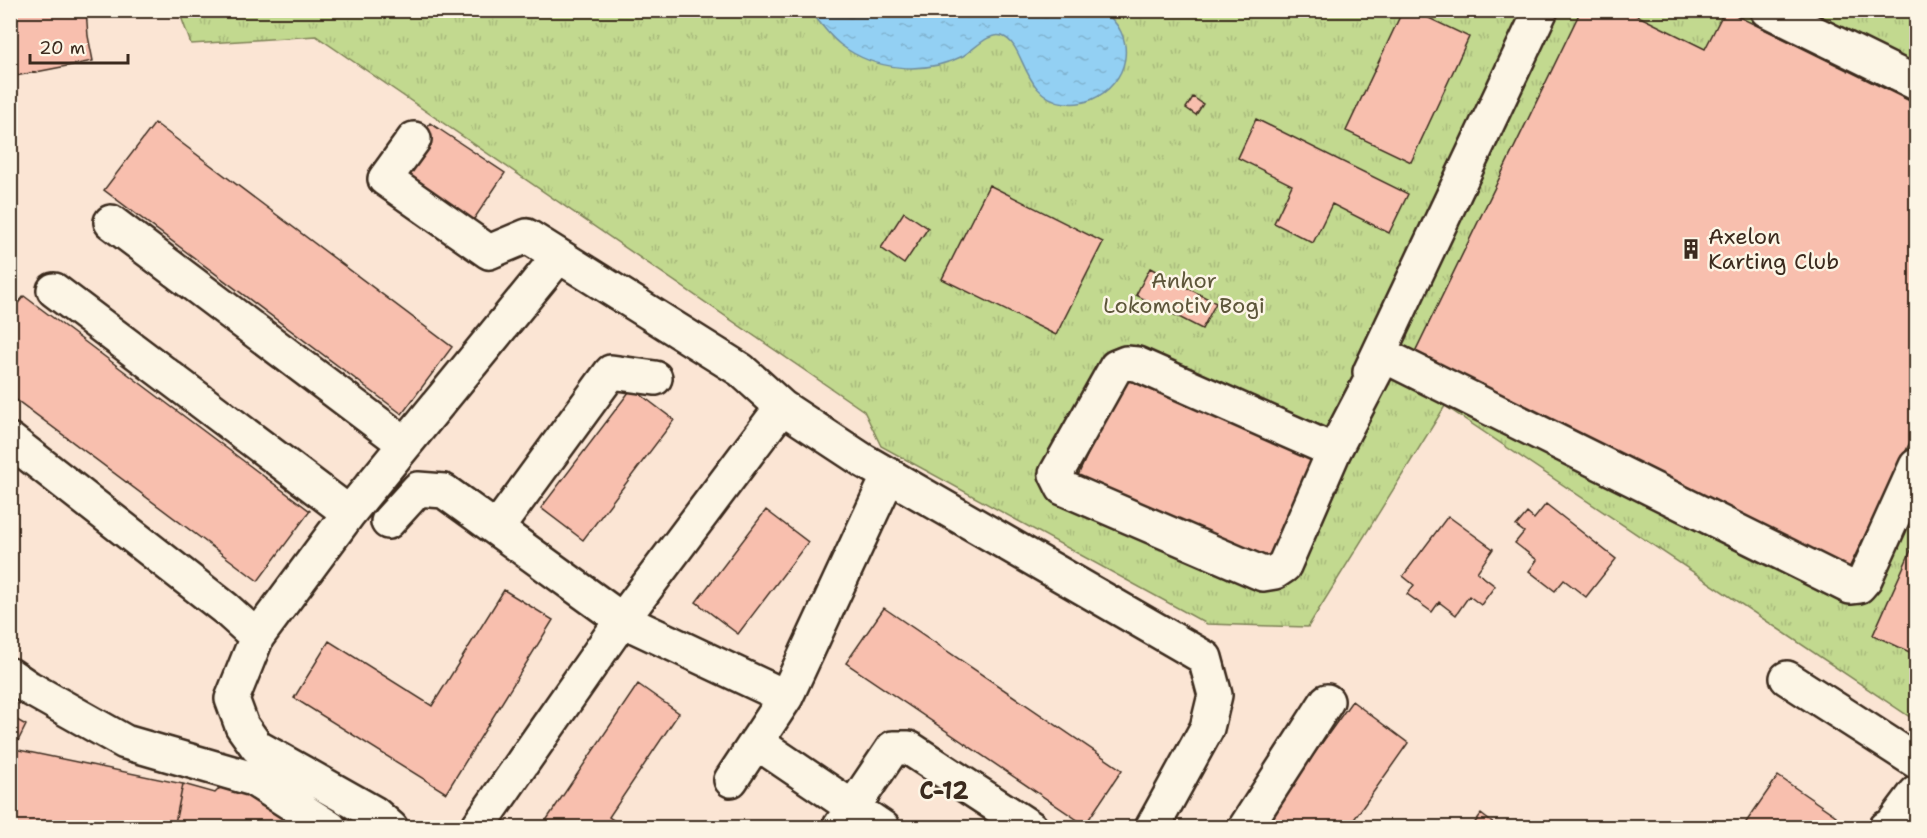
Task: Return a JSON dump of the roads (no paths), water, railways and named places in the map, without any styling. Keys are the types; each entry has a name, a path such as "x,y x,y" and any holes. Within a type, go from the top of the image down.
{"street":[{"path":"1336,444 1137,364 1126,363 1116,367 1056,474 1063,488 1263,574 1275,572 1284,566 1336,444 1382,354 1541,10"},
{"path":"1767,10 1917,83"},
{"path":"414,139 385,179 489,252 527,236 741,370 782,407 864,461 1205,658 1215,694 1207,728 1152,828"},
{"path":"111,222 405,444"},
{"path":"391,828 374,813 257,747 242,726 232,699 257,637 349,513 559,256"},
{"path":"54,290 349,513"},
{"path":"1382,354 1850,587 1859,586 1865,579 1917,466"},
{"path":"497,528 611,372 655,378"},
{"path":"477,828 622,620 782,407"},
{"path":"10,440 226,609 257,637"},
{"path":"731,780 786,697 889,475"},
{"path":"388,522 418,489 444,491 622,620 786,697"},
{"path":"10,675 125,742 254,779 330,828"},
{"path":"1787,678 1917,761"},
{"path":"1245,828 1327,701"},
{"path":"756,742 846,817 883,828"},
{"path":"846,817 893,748 909,748 1031,828"},
{"path":"1886,828 1892,825 1917,793"}],"water":[{"path":"811,11 1103,11 1121,32 1125,46 1125,59 1114,83 1104,92 1079,103 1065,103 1051,99 1040,91 1032,81 1016,49 1002,36 997,35 986,39 963,56 948,62 917,68 900,67 885,65 854,54 833,38"}],"place":[{"name":"Axelon Karting Club","path":"1691,249"}],"district":[{"name":"C-12","path":"944,791"}],"park label":[{"name":"Anhor Lokomotiv Bogi","path":"1184,292"}]}
